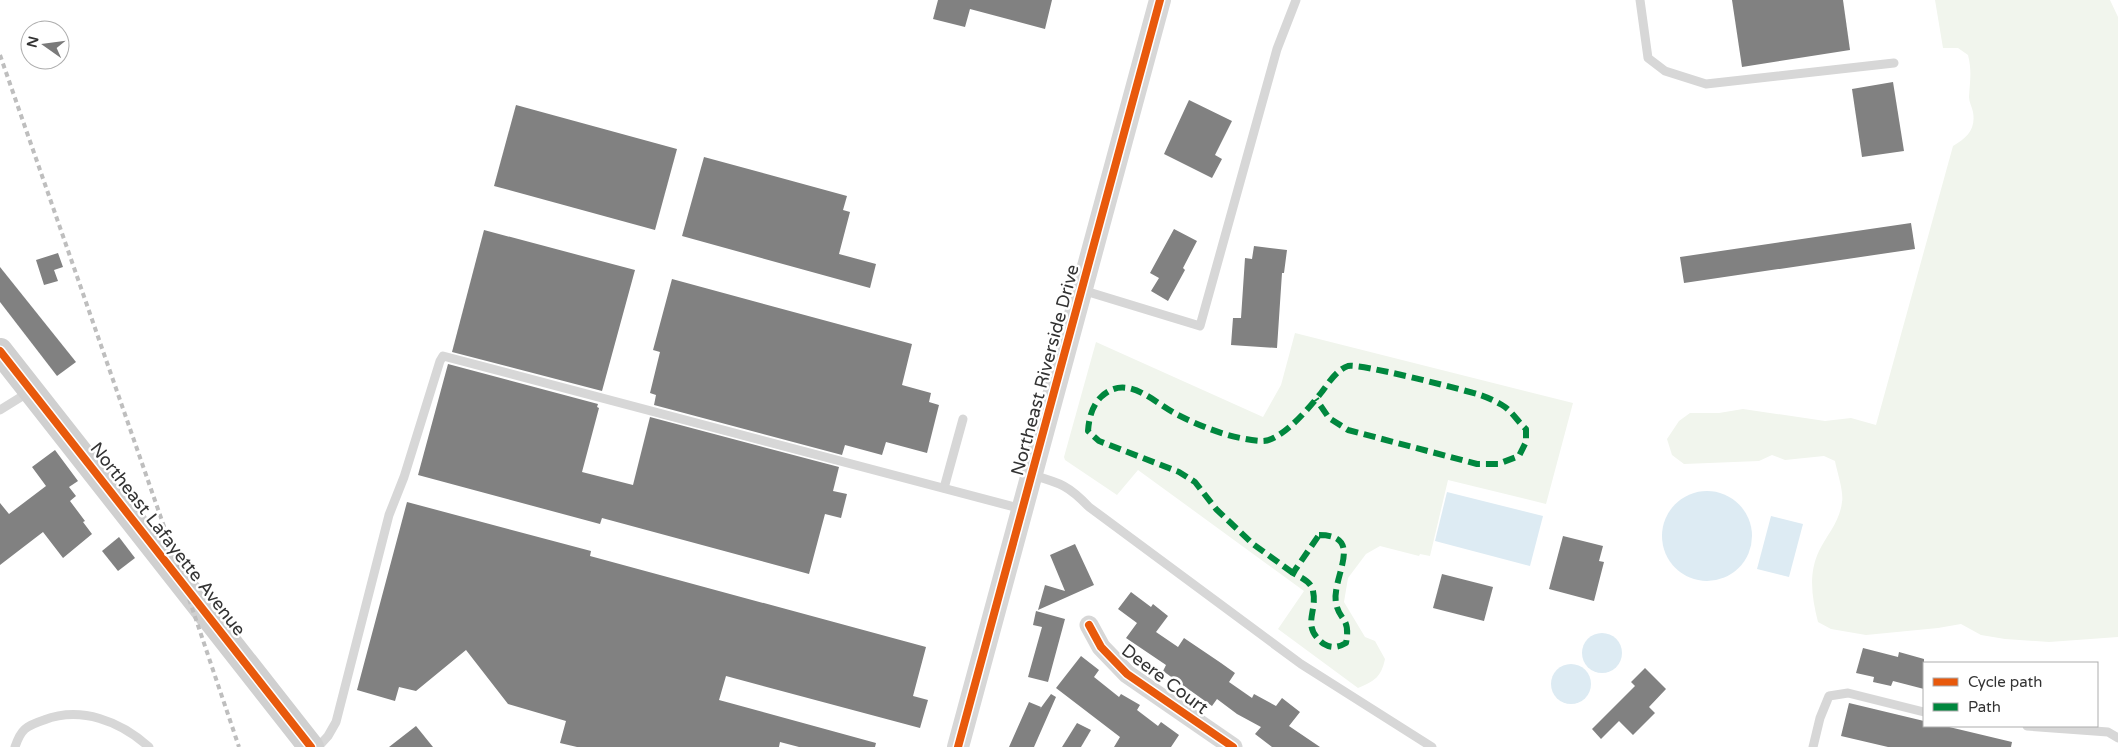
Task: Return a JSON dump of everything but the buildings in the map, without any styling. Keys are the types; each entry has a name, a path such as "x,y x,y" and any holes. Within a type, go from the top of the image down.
{"main road":[{"name":"Northeast Lafayette Avenue","path":"0,351 311,747"}],"street":[{"name":"Northeast Riverside Drive","path":"958,747 1160,0"},
{"name":"Deere Court","path":"1089,625 1101,647 1128,674 1233,747"}],"lane":[{"path":"1082,290 1200,326 1277,49 1296,0"},
{"path":"1640,0 1648,58 1665,71 1706,84 1894,63"},
{"path":"318,747 328,736 336,722 389,515 404,477 443,356 1023,509"},
{"path":"0,410 32,390"},
{"path":"944,488 963,419"},
{"path":"1032,475 1062,483 1075,491 1090,506 1301,664 1432,747"},
{"path":"1813,747 1820,718 1829,696 1848,693 1923,712"},
{"path":"15,747 20,732 31,724 58,714 83,714 116,724 136,735 149,747"},
{"path":"2040,727 2108,732 2118,738"}],"shaded area":[{"path":"1935,0 2110,0 2118,17 2118,637 2049,642 2005,639 1981,635 1961,624 1866,635 1831,629 1818,622 1814,604 1812,577 1819,551 1836,522 1841,509 1842,493 1835,461 1824,456 1785,460 1772,455 1759,461 1684,464 1672,455 1667,439 1679,421 1690,413 1719,413 1743,409 1825,421 1851,418 1876,425 1953,146 1962,140 1972,128 1974,118 1969,99 1970,71 1968,55 1958,48 1943,48"},
{"path":"1295,333 1573,403 1546,504 1448,480 1430,556 1420,554 1419,556 1380,546 1366,554 1348,578 1344,602 1365,637 1375,641 1385,659 1376,678 1358,688 1278,629 1304,591 1138,470 1117,495 1065,460 1064,457 1096,342 1263,417 1281,385"},
{"path":"1698,491 1716,491 1732,498 1745,511 1752,527 1752,545 1745,561 1732,574 1716,581 1698,581 1682,574 1669,561 1662,545 1662,527 1669,511 1682,498"},
{"path":"1447,492 1543,516 1530,566 1435,541"},
{"path":"1771,516 1803,524 1789,577 1757,569"},
{"path":"1602,633 1616,639 1622,653 1616,667 1602,673 1588,667 1582,653 1588,639"},
{"path":"1571,664 1585,670 1591,684 1585,698 1571,704 1557,698 1551,684 1557,670"}],"railway":[{"path":"0,55 239,747"}],"marked path":[{"path":"1293,573 1253,544 1216,509 1195,482 1179,472 1099,441 1088,431 1088,426 1095,404 1101,397 1111,390 1121,388 1140,392 1178,415 1219,432 1250,440 1269,440 1294,423 1340,371 1348,366 1356,366 1432,382 1490,399 1505,407 1526,429 1526,442 1519,456 1498,464 1477,464 1348,430 1329,418 1316,399"},
{"path":"1319,535 1333,537 1341,542 1344,550 1336,593 1337,609 1347,628 1346,643 1341,646 1330,647 1324,644 1313,631 1311,625 1314,599 1312,588 1305,580 1293,573 1319,535"}],"cycle path":[{"path":"958,747 1160,0"},
{"path":"0,351 311,747"},
{"path":"1089,625 1101,647 1127,674 1233,747"}]}
